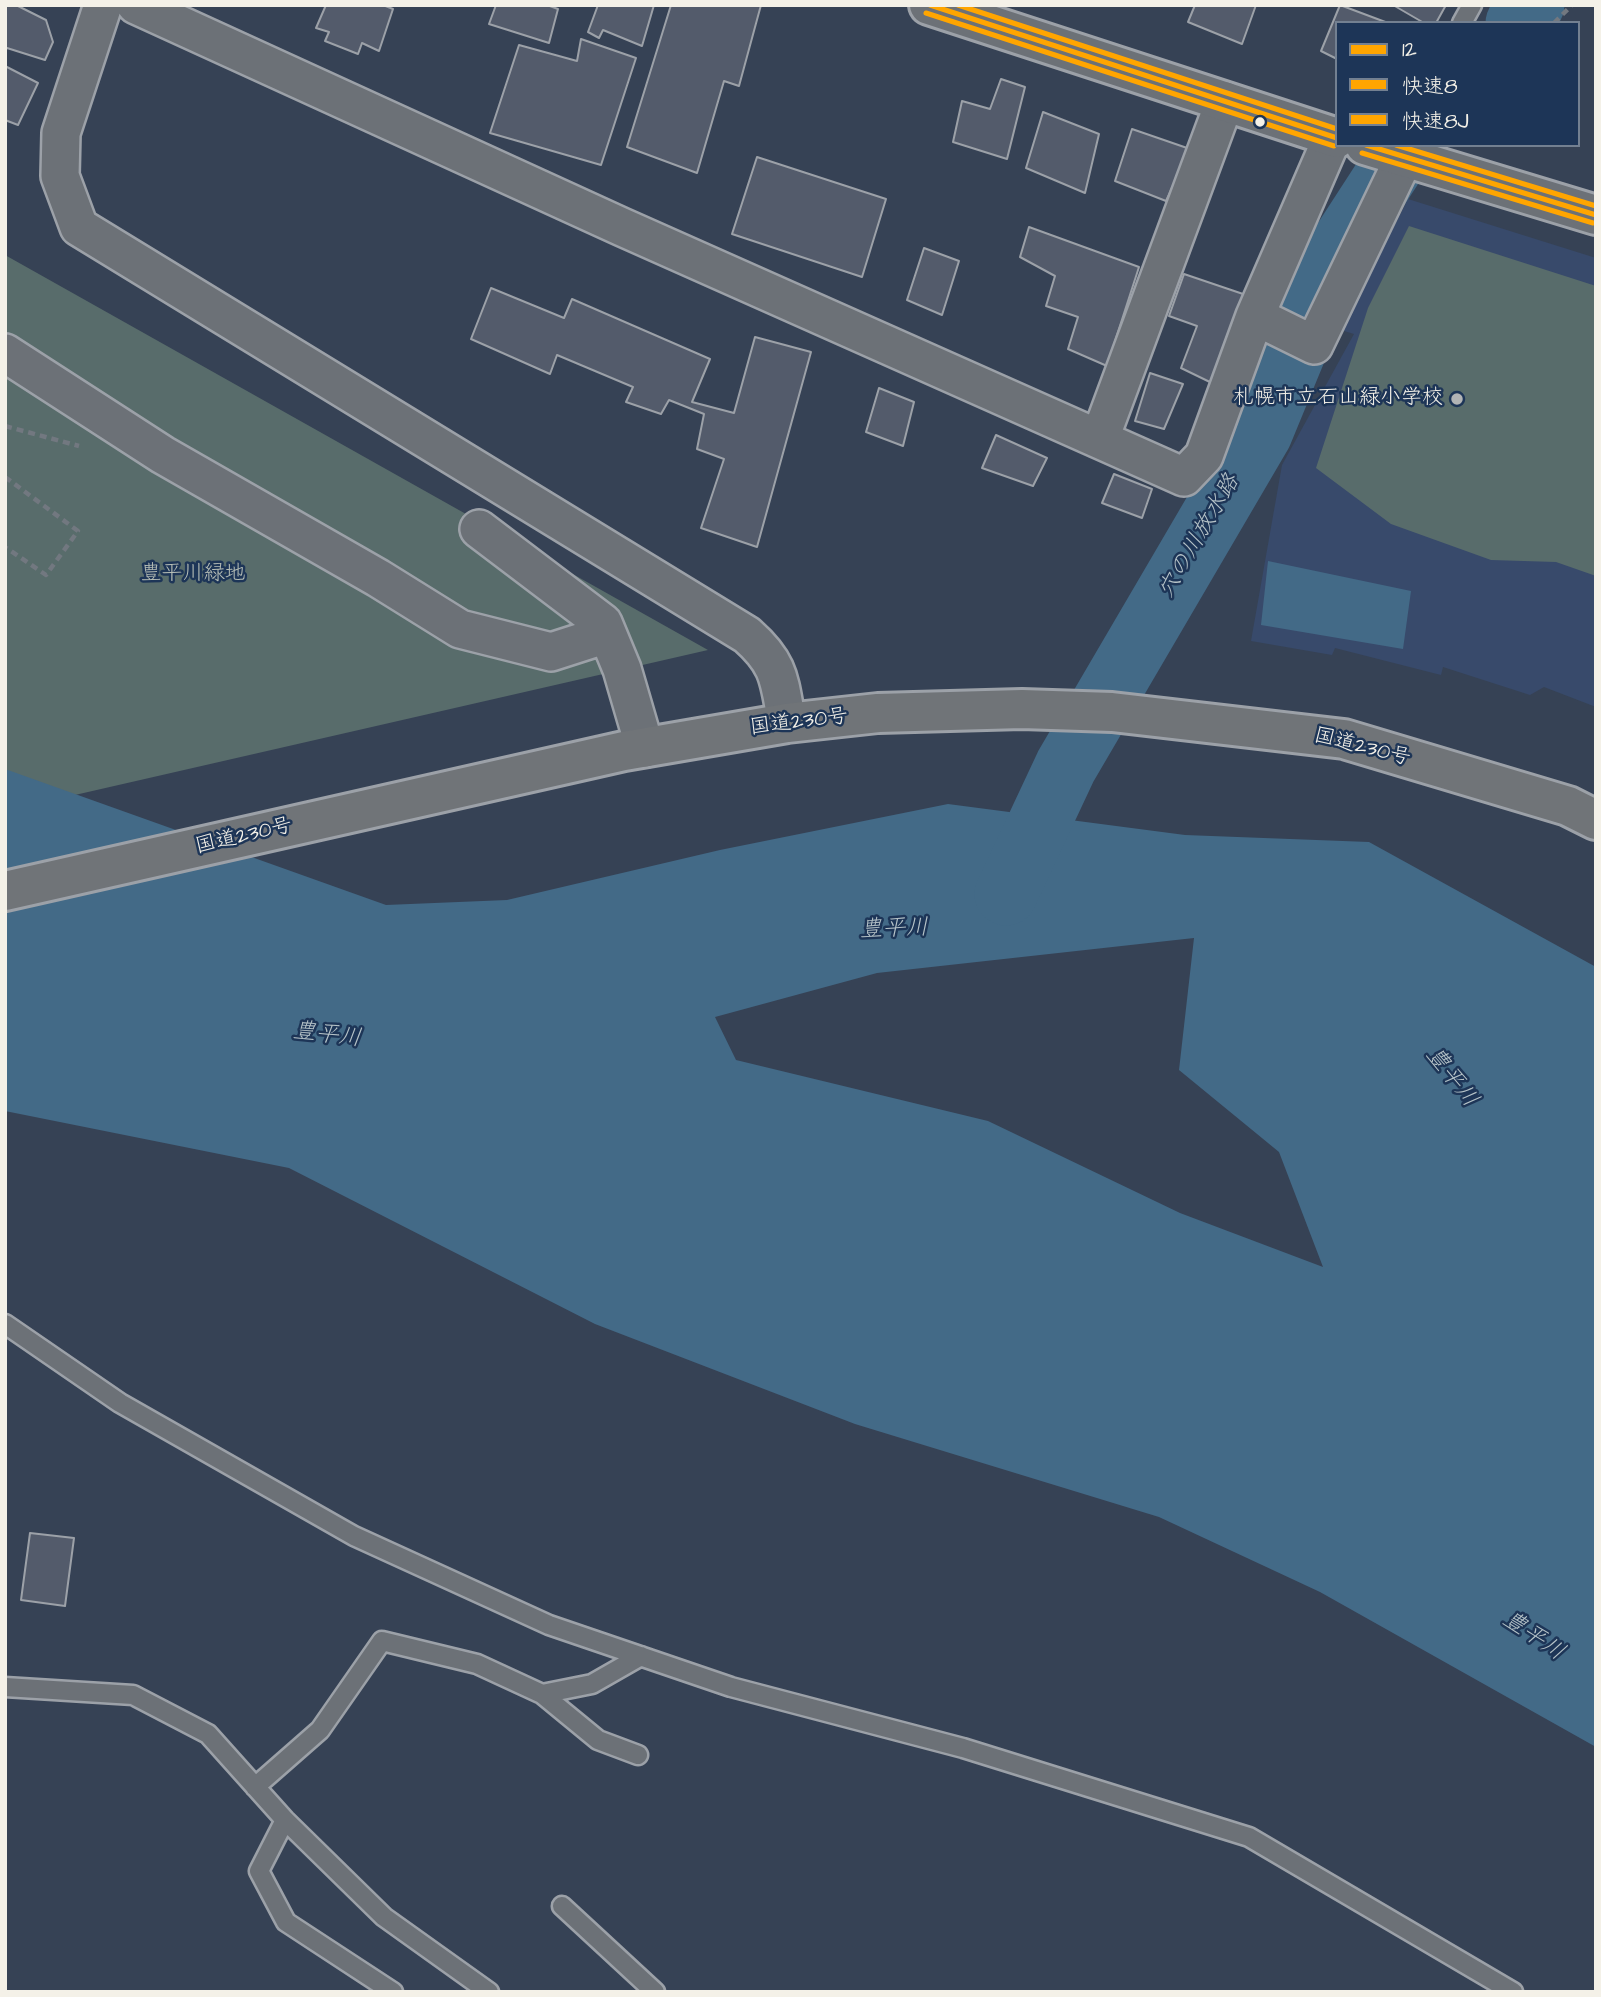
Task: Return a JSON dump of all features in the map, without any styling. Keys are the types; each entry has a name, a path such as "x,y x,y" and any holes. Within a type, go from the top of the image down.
{"highway":[{"name":"国道230号","path":"5,891 608,755 787,723 878,713 1022,709 1200,720 1344,739 1568,806 1596,820"}],"street":[{"path":"103,5 61,133 60,176 79,227 747,635 770,656 778,675 787,723"},
{"path":"136,5 622,227 1184,477 1204,456 1255,316 1381,148"},
{"path":"929,5 1335,134"},
{"path":"1100,438 1225,100"},
{"path":"1255,316 1314,345 1381,148"},
{"path":"1381,148 1596,215"},
{"path":"5,353 163,455 378,578 460,629 551,652 607,634"},
{"path":"479,529 603,623 622,669 645,748"}],"lane":[{"path":"1463,21 1472,5"},
{"path":"5,1324 120,1403 355,1536 549,1625 731,1687 964,1748 1249,1837 1513,1992"},
{"path":"255,1787 320,1730 382,1642 477,1664 542,1694 598,1740 638,1755"},
{"path":"542,1694 592,1684 641,1656"},
{"path":"5,1687 133,1695 208,1734 285,1820 384,1917 489,1992"},
{"path":"285,1820 258,1871 286,1922 393,1992"},
{"path":"562,1906 655,1992"}],"path":[{"path":"1556,21 1572,5"},
{"path":"5,477 79,531 46,576 5,547"}],"shaded area":[{"name":"札幌市立石山緑小学校","path":"1408,199 1596,258 1596,707 1544,687 1530,695 1443,667 1441,675 1335,648 1332,655 1251,641 1282,465 1354,334 1341,330"}],"green space":[{"path":"1409,226 1596,286 1596,576 1556,562 1491,560 1391,524 1316,468 1368,308"},
{"name":"豊平川緑地","path":"5,255 708,650 5,811"}],"water":[{"path":"1268,561 1411,591 1403,649 1261,625"},
{"name":"豊平川","path":"5,769 386,905 507,900 720,850 948,804 1185,835 1369,842 1596,967 1596,1747 1320,1592 1159,1517 855,1424 595,1324 289,1168 5,1111","holes":["1194,938 1179,1070 1279,1152 1323,1267 1180,1213 988,1121 736,1060 715,1017 877,973"]}],"building":[{"path":"5,5 16,5 46,20 53,42 45,60 7,48 5,51"},
{"path":"326,5 383,5 393,9 379,51 362,43 358,54 325,41 329,32 316,28"},
{"path":"496,5 547,5 558,9 549,43 489,24"},
{"path":"598,5 654,5 642,46 603,30 599,38 588,32"},
{"path":"671,5 761,5 739,86 724,81 697,173 627,147"},
{"path":"1195,5 1256,5 1242,44 1188,22"},
{"path":"1340,5 1383,21 1335,21 1335,58 1321,51"},
{"path":"1393,5 1446,5 1437,21 1421,21"},
{"path":"581,39 636,58 601,165 490,133 519,45 577,61"},
{"path":"5,66 38,83 18,125 5,120"},
{"path":"1001,79 1025,87 1007,159 953,142 962,101 990,109"},
{"path":"1043,112 1099,134 1085,193 1026,168"},
{"path":"1132,129 1190,149 1166,201 1115,181"},
{"path":"757,157 886,199 862,277 732,234"},
{"path":"1029,227 1139,267 1107,366 1068,349 1078,317 1046,306 1055,276 1020,257"},
{"path":"924,248 959,261 942,315 907,300"},
{"path":"1184,274 1246,295 1216,385 1181,368 1197,326 1169,316"},
{"path":"491,288 564,318 572,299 710,359 692,402 734,413 755,337 811,352 757,547 701,528 724,459 697,449 704,414 669,400 661,414 626,402 633,387 557,355 550,374 471,339"},
{"path":"1150,373 1183,384 1164,429 1135,421"},
{"path":"879,388 914,402 903,446 866,432"},
{"path":"996,435 1047,458 1033,486 982,468"},
{"path":"1114,474 1152,489 1142,518 1102,503"},
{"path":"30,1533 74,1538 65,1606 21,1600"}],"waterway":[{"path":"1519,21 1533,5"},
{"name":"穴の川放水路","path":"1006,894 1066,766 1261,433 1334,256 1391,168"}],"transit line":[{"name":"12","path":"930,5 1335,137"},
{"name":"快速8J","path":"958,5 1335,128"},
{"name":"快速8","path":"926,13 1334,146"},
{"name":"12","path":"1373,147 1596,215"},
{"name":"快速8J","path":"1403,147 1596,206"},
{"name":"快速8","path":"1362,153 1593,223"}],"place":[{"name":"札幌市立石山緑小学校","path":"1457,399"}]}
